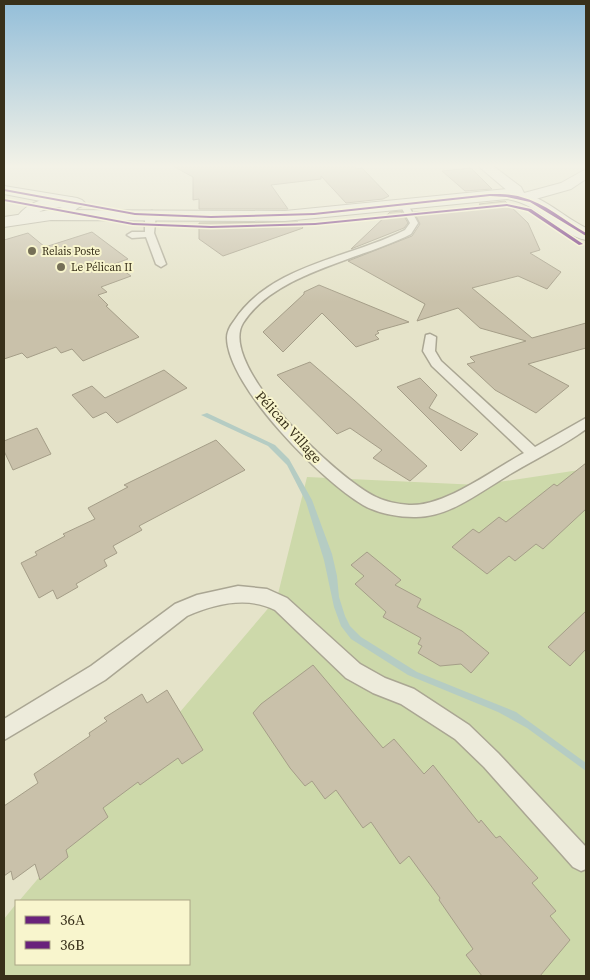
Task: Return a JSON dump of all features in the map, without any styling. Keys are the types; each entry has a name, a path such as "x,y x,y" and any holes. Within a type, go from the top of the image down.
{"street":[{"path":"31,211 37,218"},
{"path":"37,218 65,211"},
{"path":"118,211 135,214"},
{"path":"4,222 37,218 135,214 257,217 334,211"},
{"path":"550,211 586,235"}],"lane":[{"name":"Pélican Village","path":"407,211 414,222 408,232 335,258 304,272 270,293 246,312 239,322 233,338 237,356 244,371 262,399 319,462 351,490 381,506 408,511 436,508 562,440 586,422"},
{"path":"152,214 149,221 150,234 161,264"},
{"path":"132,235 150,234"},
{"path":"430,337 428,342 429,351 436,363 535,455"},
{"path":"4,730 98,674 181,610 197,603 238,594 268,597 281,604 353,671 380,686 406,696 434,712 462,732 581,859"}],"green space":[{"path":"586,469 586,976 4,976 4,919 15,905 15,965 190,965 190,900 20,900 277,598 307,477 479,485"}],"shaded area":[{"path":"207,413 275,445 289,459 312,500 332,554 339,597 345,616 350,626 361,637 417,672 516,712 586,763 586,771 527,728 498,712 408,675 351,639 341,626 334,607 324,560 306,502 287,465 268,446 201,415"}],"building":[{"path":"401,211 408,223 404,228 351,249 390,212"},
{"path":"515,211 528,223 540,250 530,253 561,272 547,289 518,276 472,288 532,338 586,323 586,348 528,364 569,386 536,413 495,390 467,364 475,362 470,357 526,341 480,328 458,308 417,321 425,304 348,261 412,236 420,224 414,212"},
{"path":"298,222 303,228 223,256 199,239 199,223"},
{"path":"92,232 128,259 114,264 131,276 101,287 107,292 98,295 108,305 106,306 139,337 83,361 72,349 61,353 56,347 27,358 22,353 4,359 4,240 28,233 45,247"},
{"path":"319,285 409,322 377,331 379,333 375,335 379,339 356,347 322,313 283,352 263,332 304,292"},
{"path":"310,362 427,466 410,481 373,458 382,450 350,428 337,434 277,375"},
{"path":"164,370 187,388 117,423 106,412 93,418 72,395 92,386 105,398"},
{"path":"420,378 437,395 429,408 478,434 461,451 397,387"},
{"path":"37,428 51,454 13,470 4,451 4,441"},
{"path":"216,440 245,470 139,526 142,530 113,546 117,553 104,560 107,566 76,584 78,587 57,599 53,590 39,598 21,563 37,555 35,552 65,536 63,534 95,519 88,508 128,487 124,485"},
{"path":"586,463 586,509 543,549 536,544 515,561 509,556 487,574 452,547 473,529 479,533 499,517 506,522 554,484 557,486"},
{"path":"367,552 401,580 395,585 421,599 417,607 462,631 489,653 471,673 461,664 440,666 418,653 422,646 418,644 421,638 383,617 386,612 355,584 364,576 351,565"},
{"path":"586,611 586,649 570,666 548,647"},
{"path":"313,665 383,748 394,739 424,774 433,765 479,823 481,820 496,838 500,836 538,878 532,883 556,911 550,916 570,940 540,976 482,976 466,955 473,949 439,900 440,898 409,856 400,864 371,822 363,828 336,790 325,799 312,781 305,786 290,768 253,713 261,704"},
{"path":"167,690 203,750 182,764 178,758 140,785 138,782 103,808 108,817 66,850 68,857 40,880 35,864 13,880 11,871 4,876 4,806 38,783 34,774 90,736 89,733 107,721 104,718 142,694 147,703"}],"transit line":[{"name":"36B","path":"62,211 133,224 211,227 315,224 449,211"},
{"name":"36A","path":"117,211 135,214 211,217 314,214 344,211"},
{"name":"36B","path":"530,211 581,244"},
{"name":"36A","path":"549,211 586,235"}],"place":[{"name":"Relais Poste","path":"32,251"},
{"name":"Le Pélican II","path":"61,267"}]}
